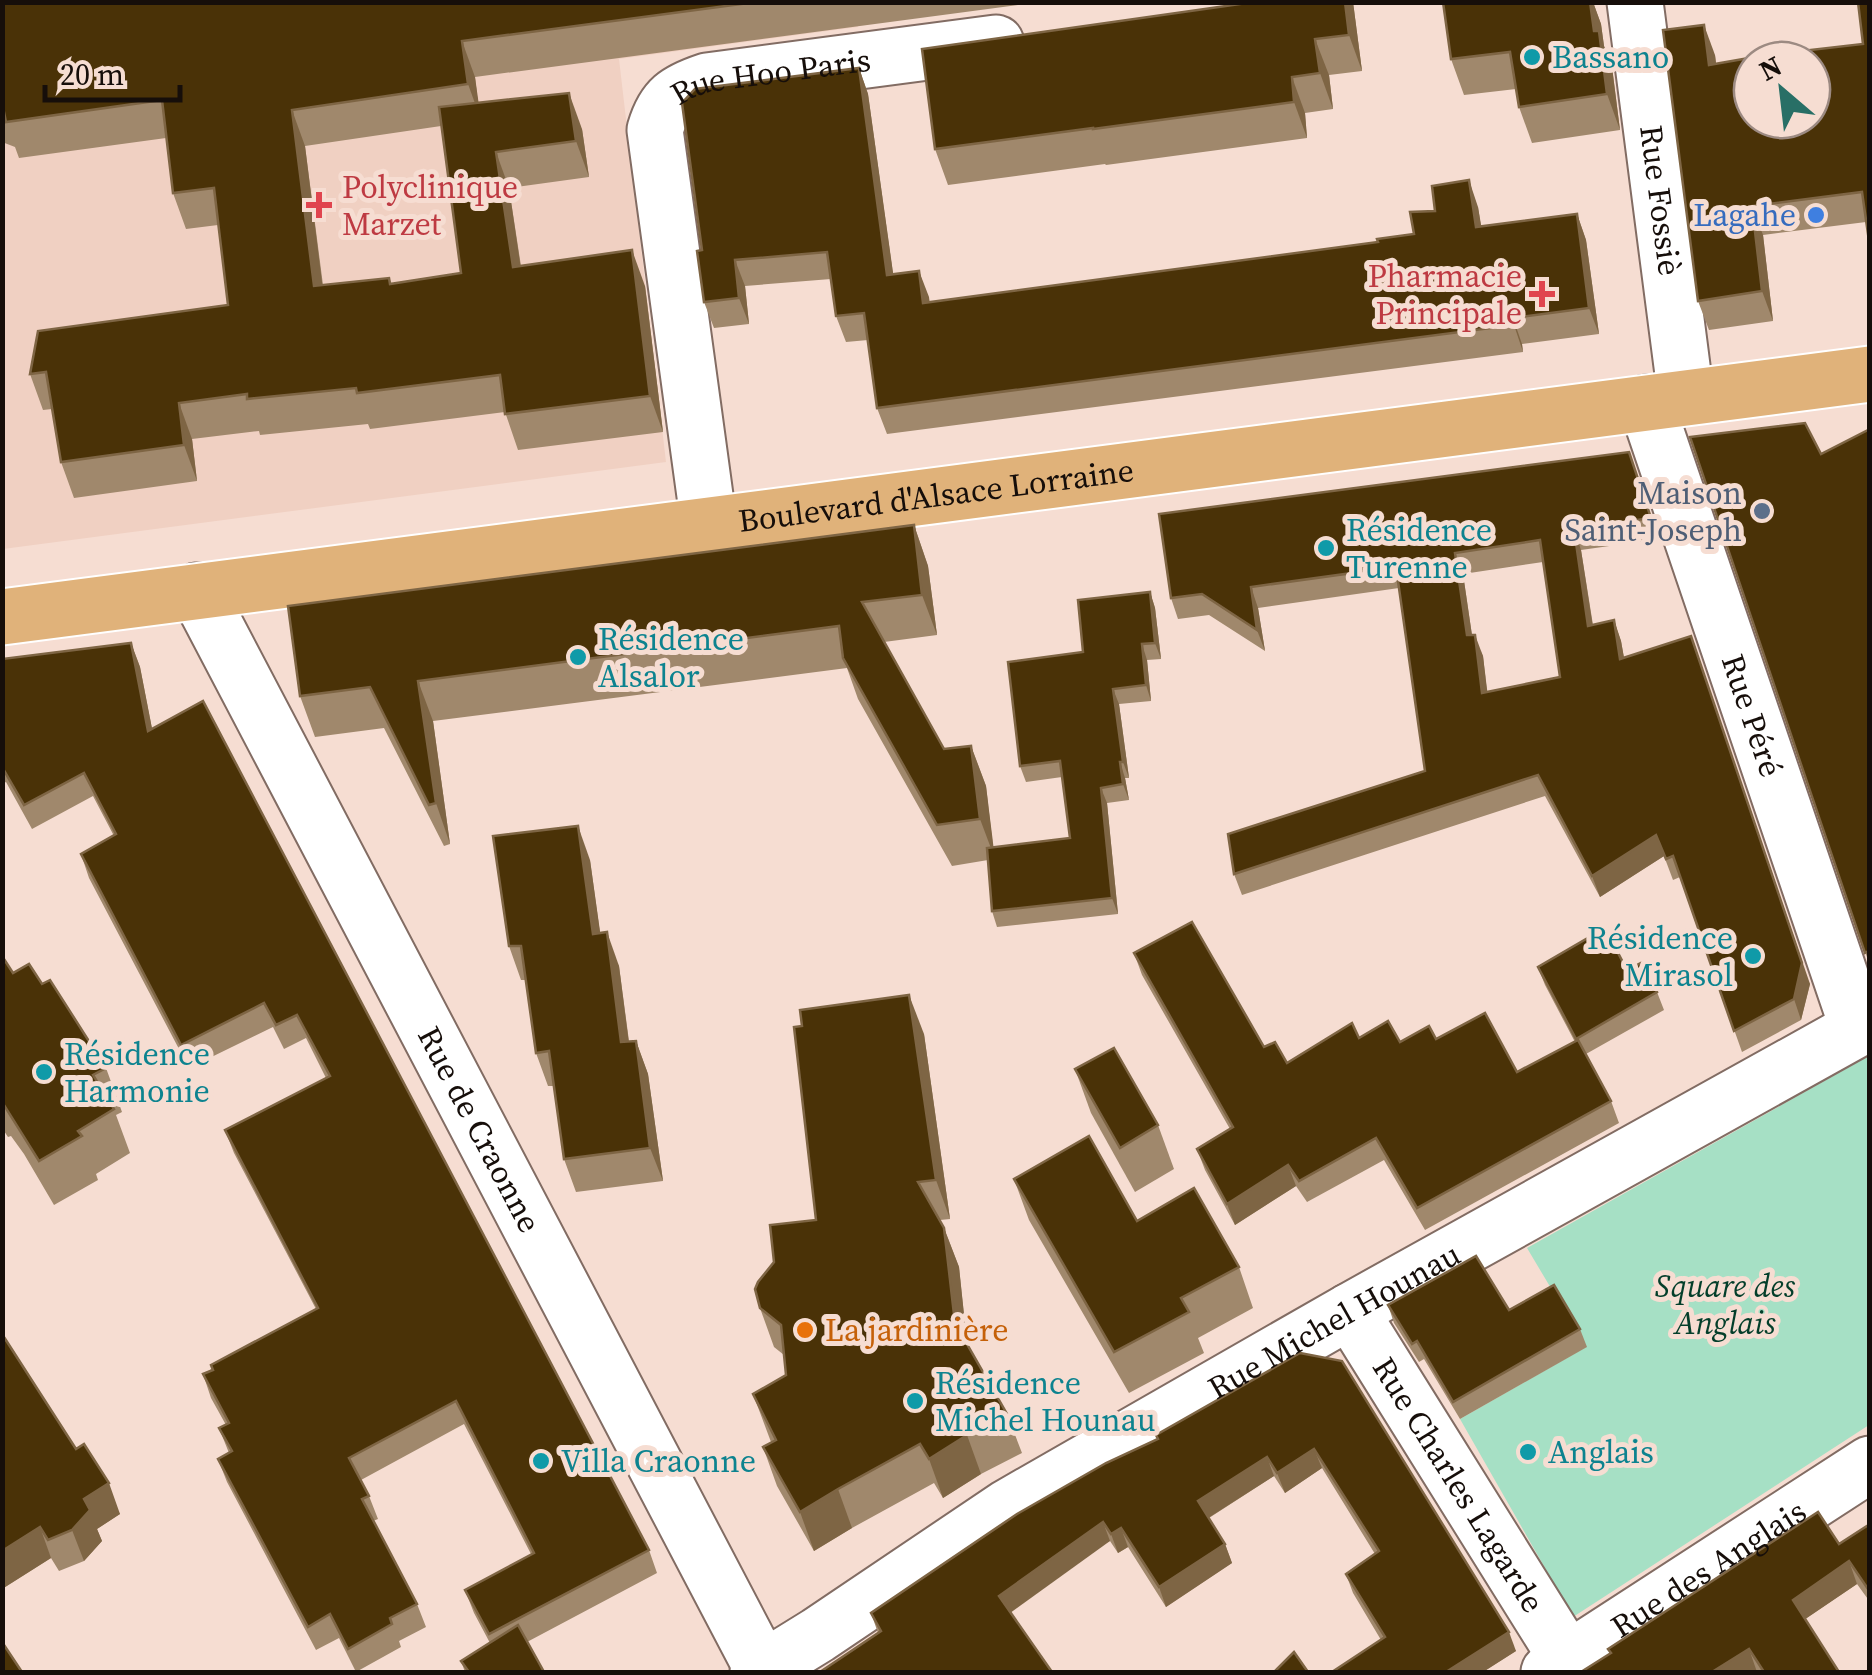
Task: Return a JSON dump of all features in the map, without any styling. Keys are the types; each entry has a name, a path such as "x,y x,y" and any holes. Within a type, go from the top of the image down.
{"main road":[{"name":"Boulevard d'Alsace Lorraine","path":"2,617 1870,374"}],"street":[{"name":"Rue Fossiè","path":"1635,2 1666,400"},
{"name":"Rue Hoo Paris","path":"709,525 655,130 660,111 686,88 707,82 1053,36"},
{"name":"Rue Péré","path":"1666,400 1864,1025"},
{"name":"Rue de Craonne","path":"197,590 761,1672"},
{"name":"Rue Michel Hounau","path":"761,1672 1008,1508 1350,1311 1864,1025"},
{"name":"Rue Charles Lagarde","path":"1350,1311 1559,1666"},
{"name":"Rue des Anglais","path":"1559,1666 1870,1464"}],"shaded area":[{"name":"Polyclinique Marzet","path":"261,2 855,2 858,27 619,59 666,462 3,549 2,10"}],"green space":[{"name":"Square des Anglais","path":"1869,1056 1869,1425 1573,1617 1460,1419 1586,1347 1527,1248"}],"building":[{"path":"2,2 756,2 462,41 468,84 292,110 314,286 389,278 390,284 461,273 439,107 569,93 576,141 496,152 513,267 632,250 650,396 505,414 500,375 357,393 356,388 247,399 247,394 179,403 184,445 61,462 46,372 30,374 38,331 228,305 214,188 173,193 162,100 6,122 2,111"},
{"path":"1254,2 1345,2 1349,35 1315,39 1320,73 1292,77 1294,102 935,149 922,49"},
{"name":"Bassano","path":"1443,2 1590,2 1594,31 1599,31 1607,94 1519,107 1510,52 1451,59"},
{"path":"1858,2 1870,2 1870,248 1862,192 1752,206 1762,291 1698,301 1663,30 1704,25 1709,65 1732,61 1732,140 1832,140 1832,48 1863,44"},
{"path":"859,68 887,275 919,271 923,303 1414,234 1410,212 1435,211 1432,186 1469,180 1476,227 1577,214 1589,308 1513,318 1514,325 877,408 864,313 836,316 827,252 735,260 739,298 704,302 697,251 702,250 682,103 695,89"},
{"path":"1805,423 1821,454 1870,429 1870,950 1865,953 1690,437"},
{"path":"1629,452 1651,518 1574,529 1588,626 1614,620 1620,659 1691,636 1802,963 1794,999 1734,1031 1673,856 1666,859 1656,835 1592,876 1538,775 1234,874 1228,834 1425,771 1396,567 1251,587 1257,630 1202,594 1171,598 1159,514","holes":["1540,540 1560,677 1482,693 1475,635 1467,635 1455,553"]},
{"path":"914,525 922,595 862,602 944,749 971,746 980,819 937,825 843,658 839,626 418,681 436,803 429,805 370,687 300,696 288,606"},
{"path":"1150,592 1155,643 1142,644 1146,685 1113,689 1123,784 1101,788 1112,898 992,911 987,848 1070,838 1060,761 1020,766 1008,662 1083,652 1078,600"},
{"path":"131,643 148,731 203,701 649,1550 489,1634 465,1590 534,1553 456,1401 349,1458 369,1496 362,1499 417,1604 390,1618 392,1624 348,1649 330,1614 308,1627 218,1459 232,1451 219,1428 229,1423 203,1374 213,1370 211,1365 318,1308 225,1130 330,1076 297,1015 276,1025 264,1003 181,1045 81,854 116,834 84,773 24,805 2,767 2,659"},
{"path":"578,826 593,934 607,932 621,1042 636,1041 650,1148 564,1159 549,1051 536,1053 521,946 509,946 493,836"},
{"path":"1192,922 1264,1047 1275,1042 1287,1063 1352,1023 1359,1038 1388,1021 1400,1042 1429,1026 1436,1039 1485,1013 1517,1072 1578,1040 1611,1101 1417,1208 1376,1138 1299,1181 1288,1165 1227,1204 1197,1149 1233,1127 1134,953"},
{"path":"1605,928 1627,970 1641,963 1657,992 1576,1039 1538,967"},
{"name":"Résidence Harmonie","path":"2,956 13,973 29,964 42,984 50,980 106,1068 93,1075 114,1109 78,1131 82,1136 39,1161 2,1102"},
{"path":"909,995 936,1180 918,1182 944,1228 955,1323 1007,1414 929,1459 920,1444 800,1512 763,1447 776,1440 753,1394 786,1375 781,1325 760,1308 755,1289 774,1262 770,1225 816,1220 794,1027 802,1026 800,1010"},
{"path":"1114,1048 1158,1125 1120,1148 1075,1069"},
{"path":"1089,1136 1137,1221 1194,1188 1239,1267 1181,1298 1189,1312 1114,1352 1014,1179"},
{"path":"1476,1256 1509,1310 1554,1285 1580,1329 1453,1402 1417,1341 1412,1344 1388,1305"},
{"path":"2,1334 76,1449 84,1444 109,1483 84,1499 90,1510 72,1530 48,1540 40,1527 2,1551"},
{"path":"1300,1353 1342,1361 1509,1632 1446,1672 1332,1672 1385,1637 1346,1574 1379,1551 1314,1449 1277,1473 1267,1457 1198,1501 1225,1544 1159,1587 1121,1528 1111,1534 1103,1522 999,1596 1052,1672 820,1672 881,1631 871,1613 1017,1514 1106,1463 1158,1439 1156,1435"},
{"path":"1818,1512 1839,1544 1870,1524 1870,1592 1849,1561 1793,1600 1839,1672 1764,1672 1749,1649 1712,1672 1581,1672 1611,1653 1608,1649"},
{"path":"518,1625 544,1672 469,1672 461,1661"},
{"path":"2,1642 22,1672 2,1672"},
{"path":"1294,1652 1308,1672 1274,1672"}],"place":[{"name":"Bassano","path":"1532,57"},
{"name":"Polyclinique Marzet","path":"319,205"},
{"name":"Lagahe","path":"1816,215"},
{"name":"Pharmacie Principale","path":"1542,294"},
{"name":"Maison Saint-Joseph","path":"1762,511"},
{"name":"Résidence Turenne","path":"1326,548"},
{"name":"Résidence Alsalor","path":"578,657"},
{"name":"Résidence Mirasol","path":"1753,956"},
{"name":"Résidence Harmonie","path":"44,1072"},
{"name":"La jardinière","path":"805,1330"},
{"name":"Résidence Michel Hounau","path":"915,1401"},
{"name":"Anglais","path":"1528,1452"},
{"name":"Villa Craonne","path":"541,1461"}]}
